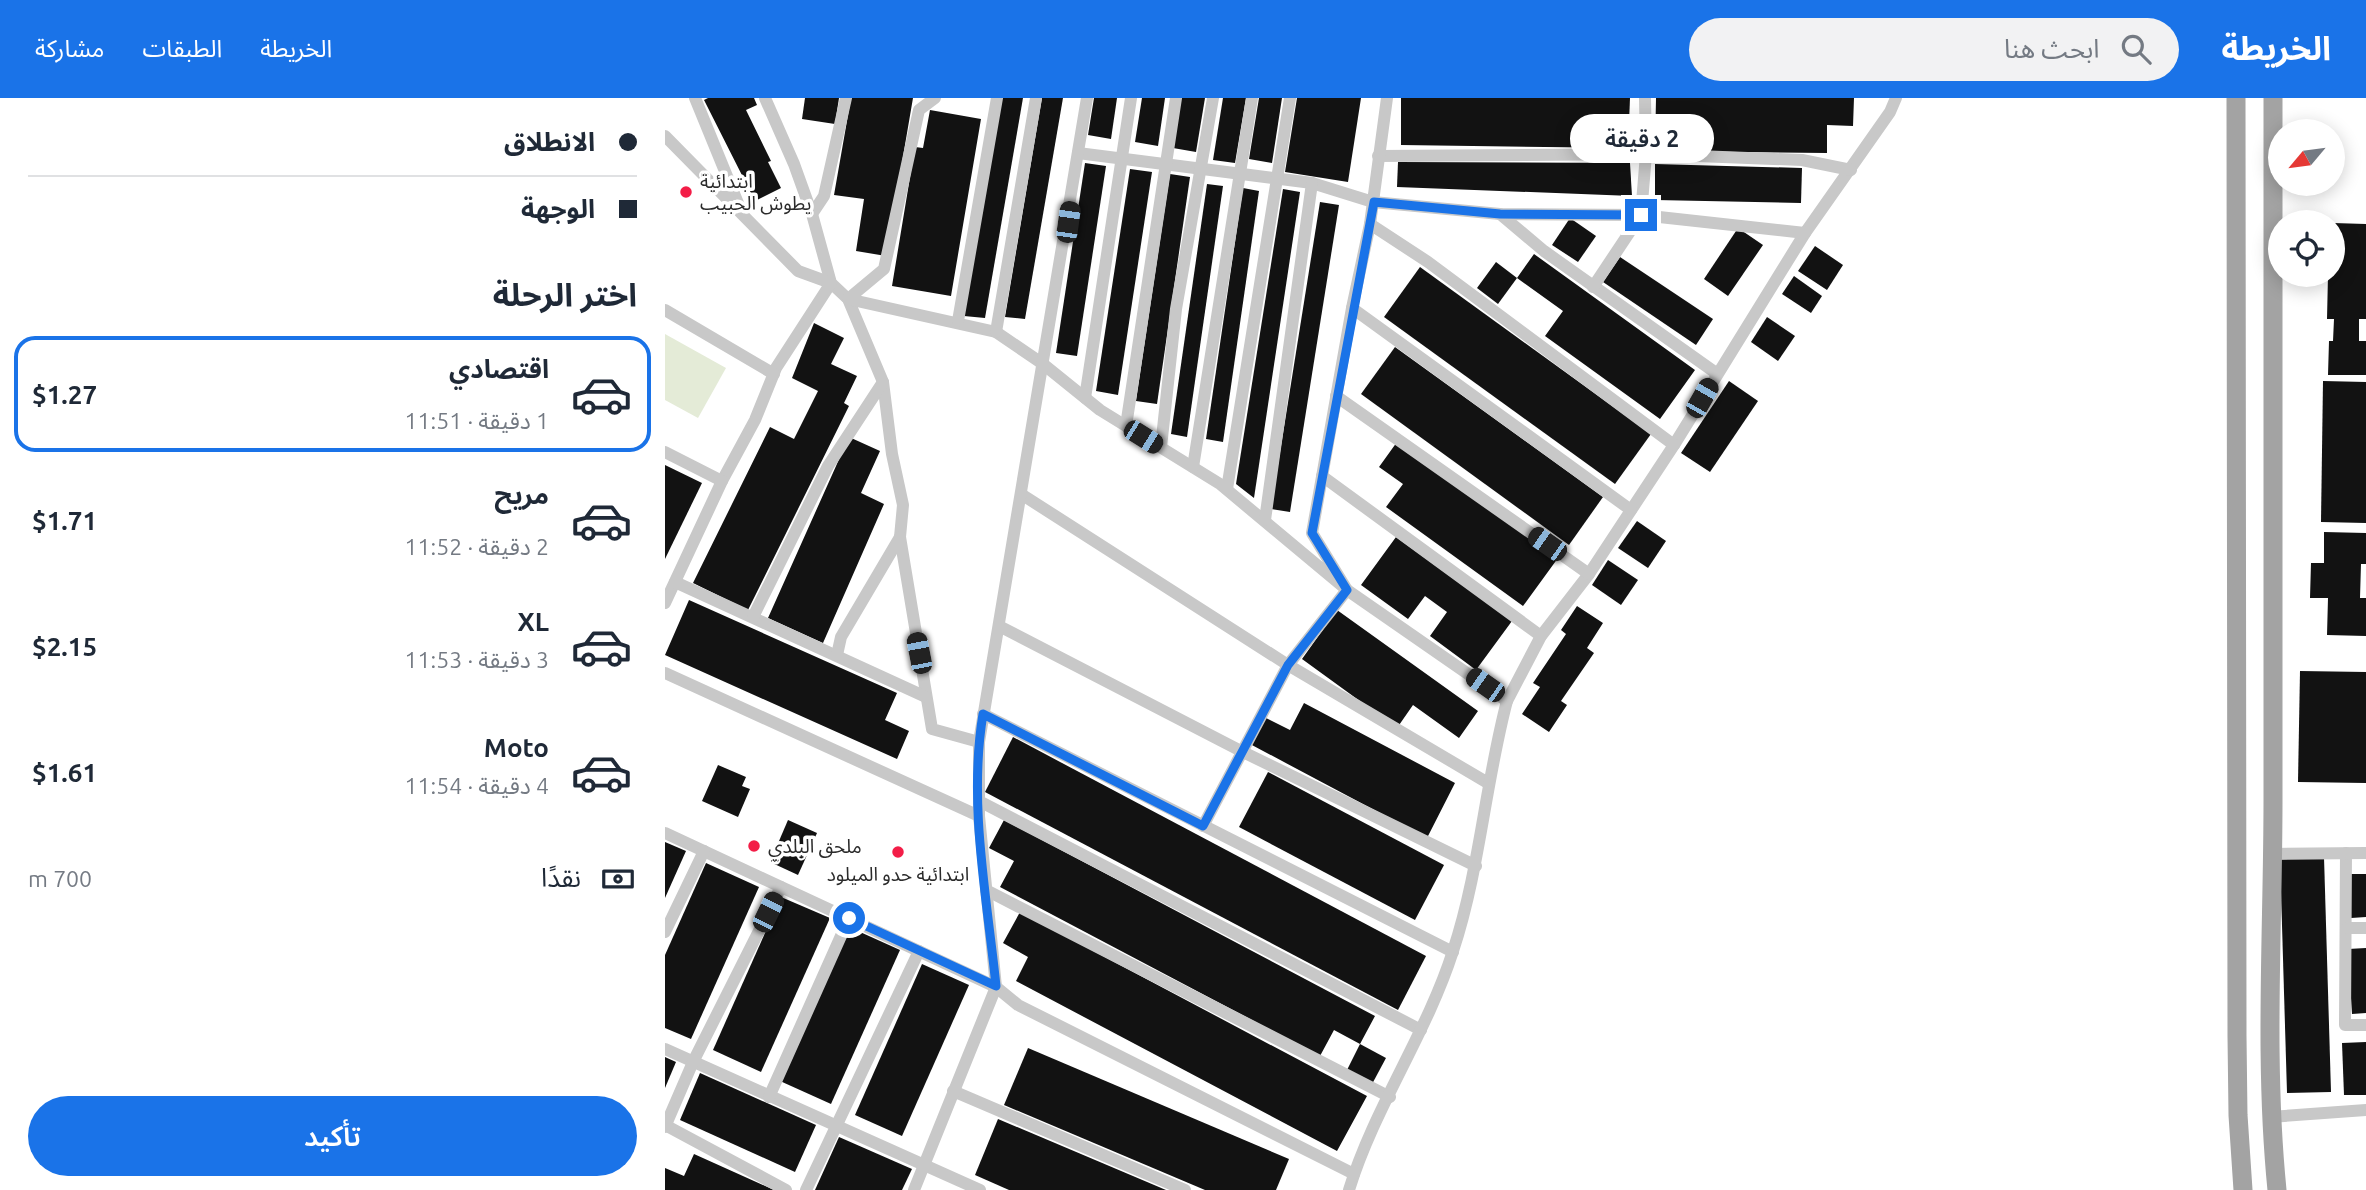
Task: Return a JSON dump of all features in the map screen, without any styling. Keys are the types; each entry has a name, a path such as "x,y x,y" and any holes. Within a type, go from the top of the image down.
{"main road":[{"path":"2236,98 2237,1036 2243,1190"},
{"path":"2273,98 2273,854 2268,1021 2270,1117 2277,1190"}],"street":[{"path":"695,98 743,213"},
{"path":"665,603 722,481 755,420 774,374 831,283 812,214 794,163 765,98"},
{"path":"812,214 824,196 846,98"},
{"path":"848,299 884,269 919,110 935,98"},
{"path":"958,321 997,98"},
{"path":"996,332 1036,98"},
{"path":"914,1190 996,986 979,816 979,742 1087,98"},
{"path":"1085,398 1131,98"},
{"path":"1126,426 1176,98"},
{"path":"1161,447 1176,309 1213,98"},
{"path":"1193,467 1252,98"},
{"path":"1227,489 1290,98"},
{"path":"1347,590 1312,533 1374,202 1387,98"},
{"path":"1593,287 1641,215 1646,154 1645,98"},
{"path":"1349,1190 1453,952 1476,866 1488,783 1507,701 1541,636 1589,574 1674,445 1716,373 1805,233 1891,112 1896,98"},
{"path":"665,136 798,271 831,283 848,299 883,382 892,454 903,505 900,537 932,729 979,742"},
{"path":"1078,153 1312,183 1374,202 1500,214 1641,215 1805,233"},
{"path":"1378,156 1646,154 1802,160 1850,170"},
{"path":"1265,520 1312,183"},
{"path":"1500,214 1593,287 1716,373"},
{"path":"1370,224 1428,262 1674,445"},
{"path":"848,299 958,321 996,332 1126,426 1227,489 1347,590 1507,701"},
{"path":"1352,309 1630,510"},
{"path":"665,310 774,374"},
{"path":"753,617 828,466 883,382"},
{"path":"1336,396 1589,574"},
{"path":"665,452 722,481"},
{"path":"1322,476 1541,636"},
{"path":"1021,494 1288,665 1488,783"},
{"path":"837,655 841,637 900,537"},
{"path":"675,582 926,696"},
{"path":"1203,826 1288,665 1347,590"},
{"path":"999,626 1241,751 1476,866"},
{"path":"665,673 979,816"},
{"path":"983,714 1453,952"},
{"path":"979,802 1421,1030"},
{"path":"665,833 996,986 1019,1005 1354,1174"},
{"path":"665,932 704,851"},
{"path":"2346,853 2345,1026 2366,1025"},
{"path":"2273,854 2366,853"},
{"path":"781,887 665,1126 786,1190"},
{"path":"986,890 1390,1097"},
{"path":"769,1097 849,918"},
{"path":"2347,928 2366,928"},
{"path":"806,1190 919,951"},
{"path":"665,1049 980,1190"},
{"path":"953,1091 1185,1190"},
{"path":"2270,1117 2366,1110"}],"green space":[{"path":"665,334 726,368 698,418 665,400"}],"building":[{"path":"754,98 757,105 746,110 781,188 755,201 704,100"},
{"path":"805,98 839,98 835,124 802,119"},
{"path":"851,98 913,98 886,256 856,251 864,199 834,195"},
{"path":"1002,98 1023,98 985,318 964,316"},
{"path":"1042,98 1063,98 1025,319 1005,317"},
{"path":"1094,98 1117,98 1111,139 1088,135"},
{"path":"1142,98 1165,98 1158,146 1135,142"},
{"path":"1181,98 1205,98 1196,152 1173,148"},
{"path":"1223,98 1246,98 1235,163 1213,160"},
{"path":"1259,98 1282,98 1272,163 1249,159"},
{"path":"1297,98 1361,98 1348,182 1285,172"},
{"path":"1401,98 1630,98 1628,148 1401,145"},
{"path":"1656,98 1854,98 1853,126 1827,125 1827,153 1655,151"},
{"path":"930,110 981,119 951,296 892,286 915,147 923,148"},
{"path":"1398,162 1630,163 1632,196 1397,187"},
{"path":"1085,163 1106,166 1077,356 1056,353"},
{"path":"1655,164 1802,168 1801,203 1655,200"},
{"path":"1130,169 1152,172 1118,395 1096,391"},
{"path":"1170,174 1190,177 1157,404 1136,401"},
{"path":"1207,184 1223,186 1187,437 1171,434"},
{"path":"1243,188 1259,191 1223,442 1206,439"},
{"path":"1283,189 1300,192 1254,498 1236,484"},
{"path":"1320,202 1339,205 1290,512 1271,509"},
{"path":"1570,218 1596,236 1578,262 1552,245"},
{"path":"2345,223 2366,224 2366,319 2359,319 2359,341 2366,341 2366,375 2328,375 2329,341 2333,341 2334,319 2327,319 2328,287 2345,287"},
{"path":"1738,228 1763,245 1728,296 1704,279"},
{"path":"1815,246 1843,265 1827,290 1798,271"},
{"path":"1534,254 1695,370 1660,419 1545,336 1563,311 1517,278"},
{"path":"1620,257 1713,319 1696,345 1603,282"},
{"path":"1496,262 1517,278 1498,304 1477,288"},
{"path":"1420,267 1651,434 1615,484 1384,317"},
{"path":"1794,276 1822,296 1811,313 1782,294"},
{"path":"1767,317 1795,336 1778,361 1751,342"},
{"path":"814,323 844,338 831,364 857,376 844,403 849,406 748,610 693,583 770,427 794,439 818,391 792,378"},
{"path":"1395,347 1603,497 1569,545 1361,394"},
{"path":"1729,381 1758,401 1710,472 1681,453"},
{"path":"2323,381 2366,382 2366,523 2321,522"},
{"path":"849,437 880,451 861,493 884,504 823,643 768,618"},
{"path":"1397,442 1558,558 1523,606 1386,507 1403,484 1379,467"},
{"path":"665,465 702,483 665,559"},
{"path":"1637,521 1666,541 1648,568 1618,548"},
{"path":"2324,532 2366,533 2366,564 2361,564 2360,598 2366,598 2366,636 2327,635 2328,598 2310,598 2311,563 2324,563"},
{"path":"1396,537 1512,621 1476,670 1430,636 1447,612 1425,596 1408,619 1361,585"},
{"path":"1608,560 1638,580 1621,605 1592,585"},
{"path":"689,600 897,693 885,720 909,731 897,759 665,655"},
{"path":"1577,606 1603,623 1587,648 1594,653 1561,701 1567,705 1549,732 1522,714 1540,687 1533,683 1566,634 1561,630"},
{"path":"1337,610 1478,711 1459,738 1413,705 1397,728 1302,659"},
{"path":"2300,671 2366,672 2366,783 2298,782"},
{"path":"1304,703 1455,783 1427,838 1250,744 1264,717 1290,730"},
{"path":"1013,737 1426,956 1398,1010 985,792"},
{"path":"718,765 746,777 742,786 750,789 738,817 702,801"},
{"path":"1268,772 1444,865 1415,920 1239,827"},
{"path":"788,820 817,833 798,875 770,862"},
{"path":"1004,820 1375,1016 1360,1044 1334,1030 1320,1056 1000,887 1014,861 989,848"},
{"path":"665,842 686,851 665,898"},
{"path":"2324,857 2331,1092 2287,1093 2280,858"},
{"path":"706,863 759,887 691,1039 665,1028 665,955"},
{"path":"2349,874 2366,874 2366,917 2351,918"},
{"path":"781,897 830,918 761,1072 713,1050"},
{"path":"1020,912 1367,1096 1337,1151 1016,981 1028,957 1003,943"},
{"path":"849,927 900,950 831,1104 780,1081"},
{"path":"2366,948 2366,1013 2352,1014 2348,949"},
{"path":"922,964 969,985 902,1136 855,1115"},
{"path":"2366,1042 2366,1095 2344,1095 2342,1043"},
{"path":"1360,1044 1386,1058 1371,1086 1346,1072"},
{"path":"1028,1048 1289,1159 1276,1190 1205,1190 1004,1105"},
{"path":"665,1057 676,1062 665,1088"},
{"path":"700,1073 816,1125 795,1172 680,1120"},
{"path":"998,1119 1166,1190 1009,1190 975,1175"},
{"path":"839,1137 912,1169 902,1190 815,1190"},
{"path":"694,1154 774,1190 665,1190 665,1168 684,1176"}],"place":[{"name":"ابتدائية يطوش الحبيب","path":"686,192"},
{"name":"ملحق البلدي","path":"754,846"},
{"name":"ابتدائية حدو الميلود","path":"898,852"}],"route":[{"path":"849,918 996,986 979,816 979,742 983,714 1203,826 1288,665 1347,590 1312,533 1374,202 1500,214 1641,215"}]}
